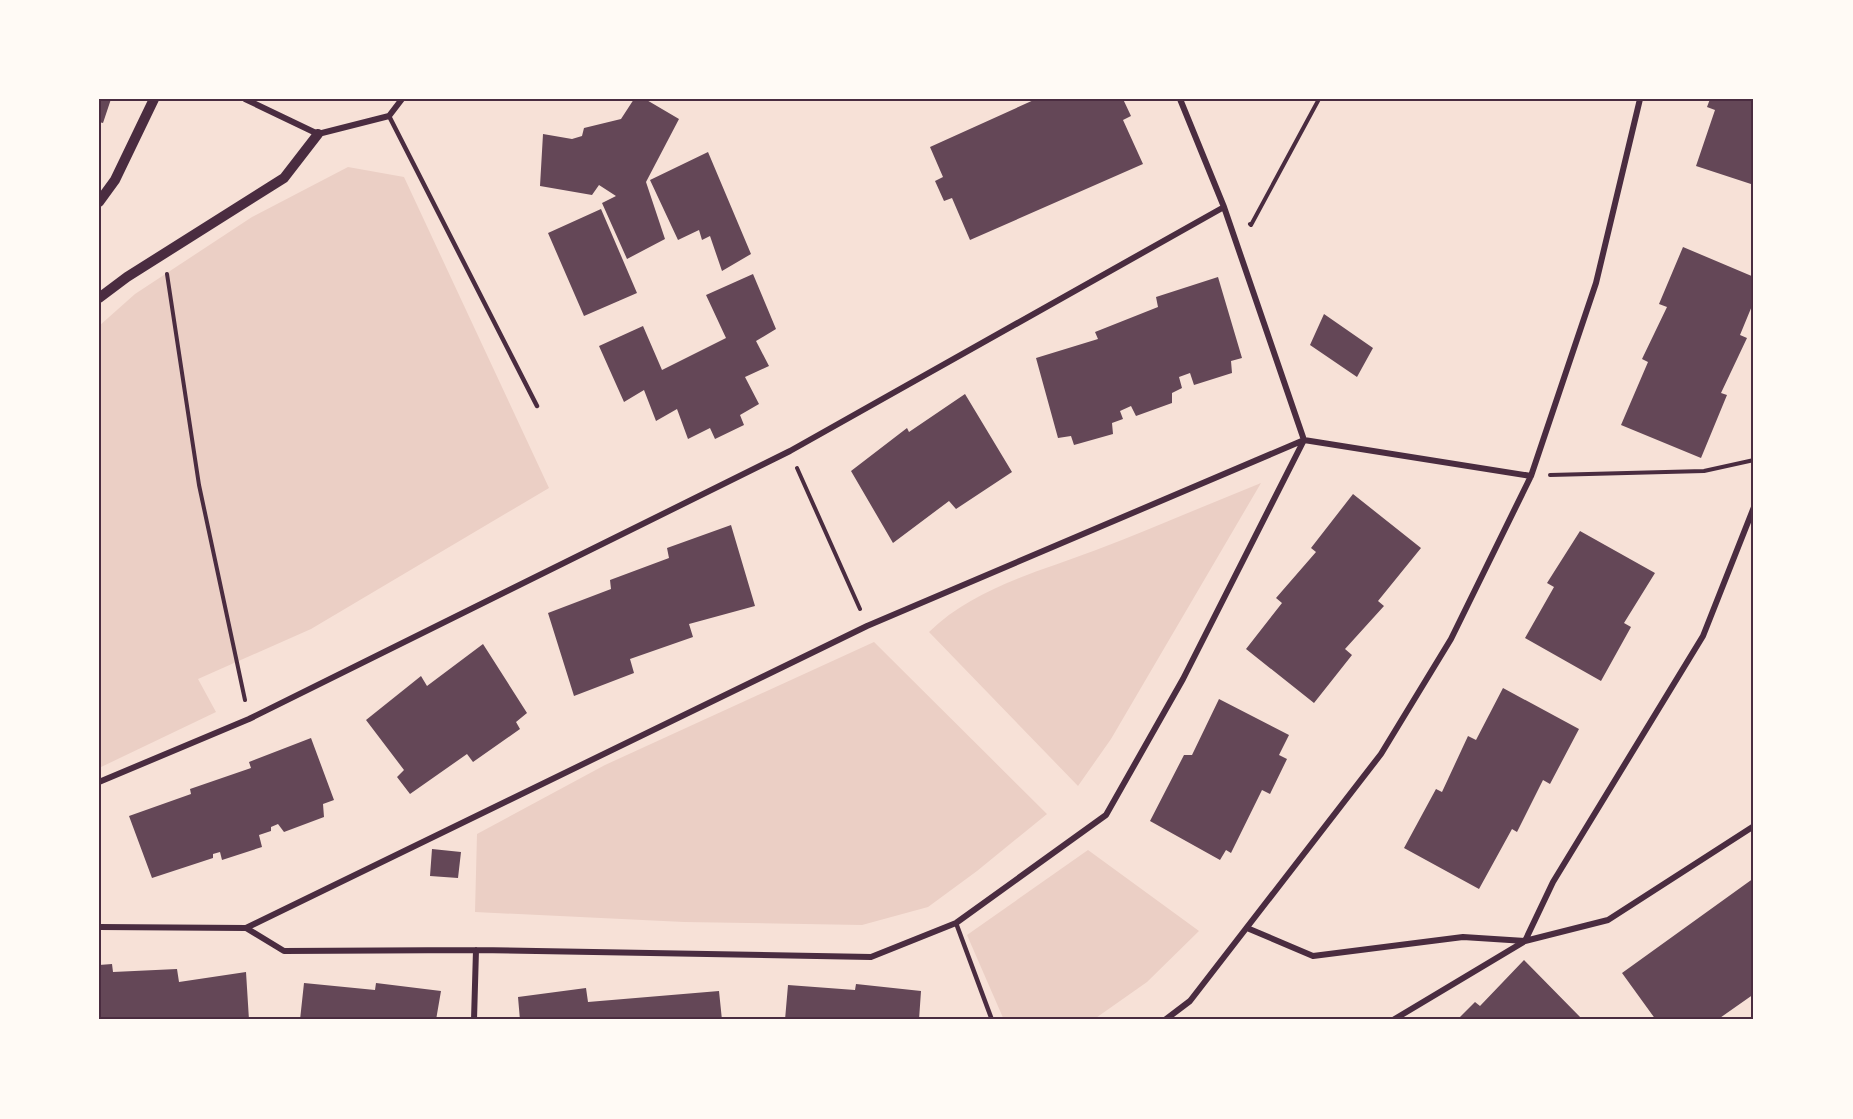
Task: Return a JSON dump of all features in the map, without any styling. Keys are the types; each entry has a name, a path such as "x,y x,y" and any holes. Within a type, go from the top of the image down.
{"street":[{"path":"99,202 115,180 154,99"},
{"path":"245,99 318,134"},
{"path":"99,298 284,178 318,134 389,116 402,99"},
{"path":"246,928 284,951 476,950 871,957 956,923 1106,815 1183,679 1304,440 1224,207 1180,99"},
{"path":"1165,1020 1190,1001 1382,754 1451,639 1531,476 1596,283 1640,99"},
{"path":"99,782 249,719 790,451 1224,207"},
{"path":"99,927 246,928 867,626 1304,440 1531,476"},
{"path":"1525,941 1553,882 1703,636 1754,507"},
{"path":"1393,1020 1525,941 1608,920 1754,826"},
{"path":"1247,928 1313,956 1463,938 1525,941"},
{"path":"474,1020 476,950"}],"lane":[{"path":"389,116 537,406"},
{"path":"956,923 992,1020"}],"path":[{"path":"1224,207 1251,225 1319,99"},
{"path":"164,254 199,485 249,719"},
{"path":"790,451 867,626"},
{"path":"1531,476 1704,471 1754,459"}],"shaded area":[{"path":"348,167 404,177 549,488 311,629 198,679 216,712 99,768 99,326 135,294 252,217"},
{"path":"1261,483 1111,739 1078,786 929,632 966,604 1008,583 1117,542"},
{"path":"874,642 1047,814 977,871 928,907 862,925 684,922 475,912 477,834 605,765"},
{"path":"1088,850 1199,931 1147,982 1093,1020 1004,1020 967,935"}],"building":[{"path":"99,99 111,99 103,123 99,122"},
{"path":"634,99 645,99 679,119 646,182 665,239 627,259 602,203 616,196 599,185 592,195 540,186 543,134 572,139 582,136 584,128 621,119"},
{"path":"1036,99 1123,99 1131,116 1123,120 1143,164 970,240 952,198 944,201 935,181 943,177 930,147"},
{"path":"1710,99 1754,99 1754,185 1696,166 1715,110 1707,107"},
{"path":"708,152 751,254 722,271 710,236 702,240 699,230 678,240 650,180"},
{"path":"601,209 637,293 584,316 548,233"},
{"path":"1683,247 1754,277 1754,301 1740,335 1747,338 1721,393 1727,395 1701,458 1621,425 1648,362 1642,359 1667,307 1659,304"},
{"path":"753,274 776,329 756,341 769,366 745,377 759,404 740,415 744,425 715,439 710,428 688,439 677,409 656,421 644,390 624,402 599,346 643,326 662,370 726,338 706,295"},
{"path":"1218,277 1242,358 1231,361 1232,373 1194,385 1190,373 1179,377 1182,388 1172,393 1172,403 1136,416 1131,406 1120,411 1123,419 1112,423 1113,434 1074,445 1071,436 1058,438 1036,358 1098,339 1095,332 1158,307 1156,297"},
{"path":"1324,314 1373,348 1357,377 1310,345"},
{"path":"965,394 1012,472 956,509 949,501 893,543 851,471 907,428 909,432"},
{"path":"1353,494 1421,548 1378,601 1384,606 1345,649 1352,655 1314,703 1246,649 1282,603 1276,598 1316,552 1311,548"},
{"path":"731,525 755,606 689,624 693,637 630,659 634,673 574,696 548,613 611,589 610,580 669,558 667,548"},
{"path":"1580,531 1655,573 1624,623 1631,627 1601,681 1525,638 1554,587 1547,583"},
{"path":"483,644 527,713 516,722 520,729 473,762 467,754 410,794 397,777 404,770 366,720 421,676 427,686"},
{"path":"1503,688 1579,729 1550,784 1543,780 1517,832 1512,829 1479,889 1404,848 1436,789 1442,792 1468,736 1476,740"},
{"path":"1219,699 1289,735 1279,755 1287,759 1270,794 1262,790 1231,853 1226,850 1220,860 1150,821 1184,755 1192,755"},
{"path":"311,738 334,800 323,804 324,817 284,832 278,824 271,827 271,831 259,835 262,847 222,860 220,852 213,854 213,858 152,878 129,816 191,794 190,789 251,768 249,762"},
{"path":"432,849 461,852 458,878 430,876"},
{"path":"1754,878 1754,994 1717,1020 1656,1020 1622,973"},
{"path":"1524,960 1582,1019 1457,1020 1475,1002 1480,1006"},
{"path":"112,964 113,972 177,969 179,982 246,972 249,1020 99,1020 99,965"},
{"path":"304,983 375,990 376,983 441,991 436,1020 300,1020"},
{"path":"856,984 921,991 919,1020 785,1020 788,985 855,990"},
{"path":"586,988 588,1002 719,991 722,1020 520,1020 518,997"}]}
